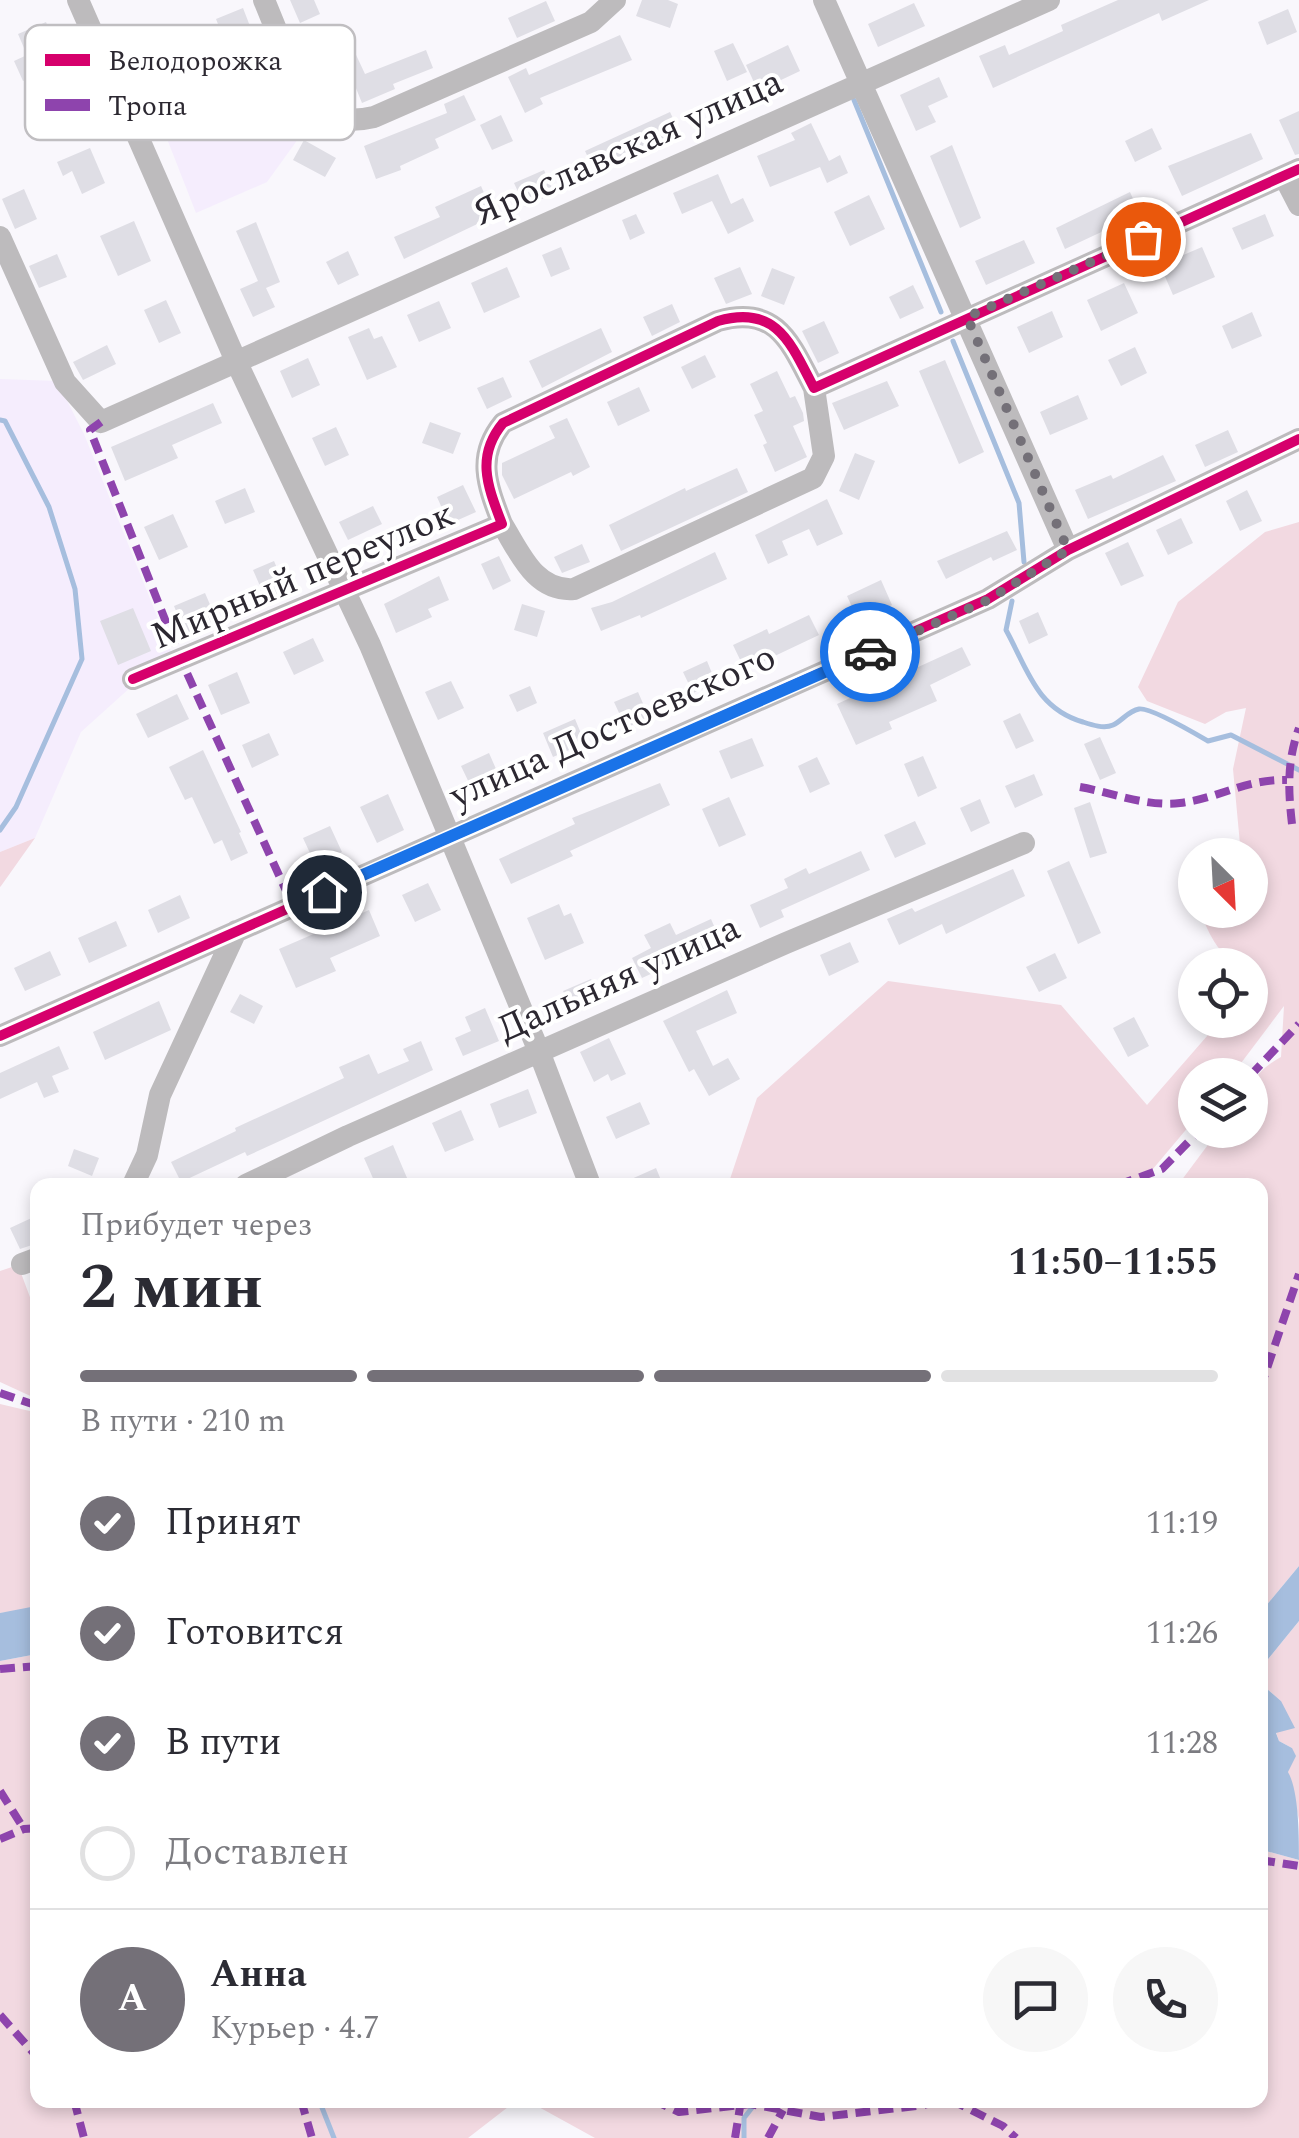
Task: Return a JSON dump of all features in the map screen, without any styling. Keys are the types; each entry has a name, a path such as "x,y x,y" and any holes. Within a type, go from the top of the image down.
{"street":[{"path":"78,0 89,25"},
{"path":"264,0 274,25"},
{"path":"355,120 592,22 615,0"},
{"path":"824,0 1068,550"},
{"name":"Ярославская улица","path":"0,238 65,382 101,422 1049,0"},
{"path":"138,140 236,361 370,645 587,1178"},
{"path":"814,388 1292,173 1299,205"},
{"name":"Мирный переулок","path":"750,316 779,330 790,342 814,388 824,456 813,478 574,589 562,590 540,580 502,524 484,466 486,450 503,423 718,322 750,316"},
{"name":"улица Достоевского","path":"0,1036 988,600 1068,550 1299,440"},
{"name":"Мирный переулок","path":"133,680 502,524"},
{"name":"Дальняя улица","path":"261,1178 348,1136 1024,843"},
{"path":"136,1178 147,1155 160,1094 236,931"}],"shaded area":[{"path":"167,140 297,140 267,182 196,213"},
{"path":"0,379 57,381 84,434 173,656 81,732 35,838 0,852"},
{"path":"1299,522 1299,1566 1268,1603 1268,1178 1183,1178 1206,1148 1268,1148 1268,1065 1281,1057 1284,1006 1268,1027 1268,948 1220,948 1207,928 1268,928 1268,838 1239,838 1233,769 1246,708 1226,712 1205,724 1147,701 1138,687 1178,602 1265,532"},
{"path":"35,838 1,886 0,887 0,852"},
{"path":"888,981 1061,1005 1147,1105 1178,1069 1178,1139 1147,1176 1151,1178 730,1178 757,1098"},
{"path":"1205,1038 1260,1038 1245,1058 1188,1058"},
{"path":"18,1265 30,1297 30,1396 0,1382 0,1271"},
{"path":"0,1404 30,1411 30,1610 0,1613"},
{"path":"1299,1621 1299,1820 1288,1772 1292,1748 1279,1741 1276,1732 1281,1701 1268,1690 1268,1659"},
{"path":"30,1655 30,2108 507,2108 468,2138 0,2138 0,1661"},
{"path":"1268,1852 1299,1860 1299,2138 595,2138 541,2108 1268,2108"}],"water":[{"path":"1299,1566 1299,1621 1268,1659 1268,1603"},
{"path":"30,1607 30,1655 0,1661 0,1613"},
{"path":"1268,1690 1281,1701 1295,1728 1276,1733 1296,1756 1288,1772 1296,1802 1299,1860 1268,1852"}],"building":[{"path":"290,0 314,0 320,14 300,23"},
{"path":"642,0 678,4 670,28 636,16"},
{"path":"1118,0 1209,0 1162,21 1159,13 993,88 979,56 1005,45 1009,55 1063,31 1061,25"},
{"path":"546,1 555,21 517,38 508,18"},
{"path":"914,3 925,26 878,47 868,24"},
{"path":"243,8 250,25 218,25 216,19"},
{"path":"1288,9 1297,32 1267,45 1258,22"},
{"path":"25,31 25,50 18,34"},
{"path":"620,35 632,60 540,98 543,104 525,113 508,77 526,68 529,75"},
{"path":"733,43 747,72 727,81 714,51"},
{"path":"788,45 800,71 758,91 746,65"},
{"path":"426,50 433,68 393,84 395,89 362,103 355,86 355,53 365,74"},
{"path":"25,56 25,80 23,81 14,61"},
{"path":"939,77 948,97 928,106 936,122 916,131 900,95"},
{"path":"464,95 476,120 435,139 439,148 376,179 364,146 447,113 444,104"},
{"path":"1299,111 1299,154 1295,155 1279,120"},
{"path":"670,112 680,133 594,170 585,151"},
{"path":"501,115 513,141 492,150 480,125"},
{"path":"811,123 829,161 840,155 848,173 827,183 820,167 770,187 757,156 795,140 791,133"},
{"path":"1152,128 1162,149 1135,162 1125,141"},
{"path":"1251,133 1263,159 1182,196 1168,166"},
{"path":"304,140 336,158 325,177 293,160"},
{"path":"952,145 981,218 960,228 930,156"},
{"path":"90,148 105,183 82,194 72,171 63,176 57,162"},
{"path":"544,170 554,193 525,207 514,183"},
{"path":"718,174 731,204 743,198 754,221 728,234 712,201 682,214 673,193"},
{"path":"481,186 494,216 404,259 394,237 440,217 435,207"},
{"path":"24,189 37,219 15,229 2,199"},
{"path":"1130,192 1140,214 1065,249 1056,228"},
{"path":"869,195 885,229 850,246 834,212"},
{"path":"636,214 645,233 630,240 622,220"},
{"path":"1265,214 1274,236 1242,250 1232,228"},
{"path":"134,221 151,261 118,276 100,236"},
{"path":"256,222 280,282 266,288 275,307 253,317 240,289 258,281 236,231"},
{"path":"1024,240 1035,263 986,285 975,261"},
{"path":"561,247 570,269 551,277 542,255"},
{"path":"1202,247 1215,277 1173,295 1160,265"},
{"path":"348,251 359,275 338,285 326,262"},
{"path":"57,254 67,277 39,288 29,266"},
{"path":"507,267 520,297 484,313 471,283"},
{"path":"740,267 752,294 726,304 714,278"},
{"path":"772,268 795,277 784,305 761,296"},
{"path":"1124,283 1138,313 1101,331 1087,300"},
{"path":"913,285 924,308 900,319 889,297"},
{"path":"166,300 181,333 159,343 144,310"},
{"path":"439,301 451,328 419,342 407,315"},
{"path":"672,304 680,322 652,336 643,317"},
{"path":"1052,311 1063,337 1029,353 1017,327"},
{"path":"1252,312 1262,336 1232,349 1222,326"},
{"path":"824,321 839,353 818,363 802,331"},
{"path":"369,328 374,339 382,336 397,367 367,380 348,337"},
{"path":"601,328 612,352 542,388 529,361"},
{"path":"107,345 116,364 83,380 73,362"},
{"path":"1135,347 1147,373 1121,386 1108,360"},
{"path":"705,355 716,377 692,389 681,367"},
{"path":"308,358 320,385 292,398 280,371"},
{"path":"945,360 984,452 959,464 919,371"},
{"path":"777,371 790,398 795,396 803,413 804,421 793,426 807,457 775,472 754,415 763,411 750,384"},
{"path":"503,377 512,397 487,409 477,388"},
{"path":"887,381 899,406 844,430 832,403"},
{"path":"639,387 650,411 618,426 607,402"},
{"path":"1078,395 1088,419 1050,435 1040,412"},
{"path":"213,403 222,423 172,445 178,458 125,481 111,447"},
{"path":"567,418 590,467 514,499 502,475 502,463 555,438 549,426"},
{"path":"430,422 461,433 453,454 422,443"},
{"path":"336,427 349,455 325,466 312,438"},
{"path":"1228,430 1238,452 1205,467 1195,445"},
{"path":"855,453 875,461 859,500 839,491"},
{"path":"1163,455 1176,481 1088,519 1075,490 1111,475 1113,479"},
{"path":"737,468 748,492 621,551 609,525"},
{"path":"463,485 476,512 449,524 437,497"},
{"path":"245,488 255,512 225,524 215,501"},
{"path":"1247,490 1262,521 1240,531 1226,501"},
{"path":"827,499 843,534 817,546 809,529 782,541 788,555 768,564 755,535"},
{"path":"373,506 382,524 348,540 339,522"},
{"path":"173,514 188,547 159,560 144,527"},
{"path":"1181,518 1193,543 1168,555 1156,530"},
{"path":"1007,531 1017,550 993,561 991,557 946,579 937,561"},
{"path":"1128,542 1144,576 1121,586 1105,553"},
{"path":"582,544 590,562 562,573 554,557"},
{"path":"715,552 727,579 641,618 640,615 601,631 591,608 612,602"},
{"path":"499,556 511,581 493,590 481,564"},
{"path":"274,561 288,594 267,602 253,570"},
{"path":"439,576 449,600 428,609 432,617 396,633 384,604"},
{"path":"881,580 892,605 858,620 847,596"},
{"path":"205,593 218,623 186,636 174,606"},
{"path":"522,604 545,611 537,637 514,630"},
{"path":"133,608 151,651 118,665 100,621"},
{"path":"1038,612 1048,635 1029,644 1019,621"},
{"path":"809,615 819,635 745,670 733,645"},
{"path":"313,638 324,661 294,675 283,652"},
{"path":"962,647 971,665 930,685 937,701 889,722 892,729 856,745 837,704"},
{"path":"707,661 716,683 693,693 683,672"},
{"path":"237,672 250,703 221,715 208,685"},
{"path":"451,681 464,708 438,720 425,692"},
{"path":"530,686 537,703 517,712 509,695"},
{"path":"638,692 649,717 626,728 614,702"},
{"path":"177,694 189,719 148,738 136,714"},
{"path":"1020,713 1034,741 1016,749 1003,721"},
{"path":"575,719 585,743 553,757 543,733"},
{"path":"269,733 279,755 252,768 242,745"},
{"path":"1100,737 1116,773 1100,780 1084,744"},
{"path":"752,738 764,766 731,779 719,751"},
{"path":"203,750 248,853 231,861 222,840 214,844 192,797 185,800 169,767"},
{"path":"489,753 500,778 473,791 461,766"},
{"path":"923,756 937,788 918,797 904,764"},
{"path":"817,757 830,784 810,793 798,766"},
{"path":"1034,774 1043,795 1015,808 1005,786"},
{"path":"660,783 670,805 570,851 573,856 511,884 499,859 575,824 572,818"},
{"path":"388,794 404,830 377,843 360,807"},
{"path":"729,797 746,835 719,847 702,809"},
{"path":"980,799 990,823 971,832 960,808"},
{"path":"1090,802 1107,853 1090,858 1074,808"},
{"path":"915,821 926,844 895,858 884,835"},
{"path":"330,826 342,852 315,864 303,838"},
{"path":"861,851 870,870 781,910 784,917 760,928 750,905 788,888 784,879 806,868 809,874"},
{"path":"1069,861 1101,933 1078,944 1047,871"},
{"path":"1013,869 1025,896 946,934 942,924 899,945 887,919 912,908 915,912"},
{"path":"428,883 441,910 415,922 402,895"},
{"path":"180,895 190,918 158,933 148,910"},
{"path":"559,904 564,916 571,913 584,943 545,960 527,918"},
{"path":"369,910 380,936 330,958 336,971 296,988 279,949"},
{"path":"711,919 721,942 642,978 632,958 651,948 644,935 670,923 676,935"},
{"path":"116,921 127,946 89,963 78,938"},
{"path":"850,942 859,962 829,976 820,955"},
{"path":"50,951 61,975 25,991 14,968"},
{"path":"1055,953 1067,978 1039,992 1026,967"},
{"path":"591,979 598,993 570,1005 563,991"},
{"path":"727,990 737,1013 696,1031 713,1066 728,1058 740,1079 709,1096 694,1069 689,1072 663,1021"},
{"path":"240,994 263,1006 254,1024 230,1012"},
{"path":"159,1001 171,1030 105,1060 93,1032"},
{"path":"485,1008 499,1041 463,1056 455,1038 471,1031 465,1017"},
{"path":"1134,1017 1149,1046 1128,1057 1113,1028"},
{"path":"609,1038 626,1074 611,1081 608,1074 594,1082 580,1052"},
{"path":"421,1041 433,1070 247,1156 245,1152 190,1178 179,1178 171,1162 344,1078 339,1067 369,1054 378,1074 409,1061 403,1049"},
{"path":"59,1046 69,1069 52,1076 59,1092 44,1098 37,1082 0,1099 0,1073"},
{"path":"528,1089 537,1113 499,1128 490,1104"},
{"path":"640,1102 650,1124 616,1139 606,1117"},
{"path":"461,1110 474,1140 445,1152 432,1123"},
{"path":"393,1145 407,1178 373,1178 364,1158"},
{"path":"74,1149 99,1158 92,1176 68,1166"},
{"path":"656,1168 660,1178 634,1178"},
{"path":"30,1219 30,1246 20,1249 10,1228"}],"waterway":[{"path":"854,100 941,312"},
{"path":"953,341 1019,503 1024,562"},
{"path":"0,420 5,421 49,507 75,589 82,659 16,807 0,830"},
{"path":"1012,601 1006,630 1035,686 1067,716 1106,727 1135,710 1145,710 1208,741 1231,735 1299,770"},
{"path":"322,2108 334,2138"},
{"path":"744,2138 744,2118 752,2108"}],"marked path":[{"path":"101,422 90,430 181,660 293,906"},
{"path":"1292,824 1290,775 1299,728"},
{"path":"1080,787 1167,804 1194,801 1258,782 1287,780"},
{"path":"1267,1058 1299,1024"},
{"path":"1137,1178 1162,1169 1182,1148"},
{"path":"1268,1365 1299,1274"},
{"path":"0,1393 30,1403"},
{"path":"0,1669 30,1667"},
{"path":"0,1791 24,1829"},
{"path":"0,1839 30,1829"},
{"path":"1268,1861 1299,1866"},
{"path":"0,2015 30,2049"},
{"path":"76,2108 84,2138"},
{"path":"303,2108 312,2138"},
{"path":"670,2108 679,2112 714,2108"},
{"path":"735,2138 740,2108"},
{"path":"772,2108 821,2117 898,2108"},
{"path":"967,2108 1003,2126 1016,2138"},
{"path":"768,2138 783,2110"}],"cycle path":[{"path":"133,679 502,524 489,485 487,460 494,436 503,423 718,321 738,317 768,323 789,343 814,388 1299,169"},
{"path":"0,1036 988,599 1068,550 1299,439"}],"way so far":[{"path":"870,652 988,600 1068,550 967,317 1143,239"}],"route":[{"path":"324,892 870,652"}]}
